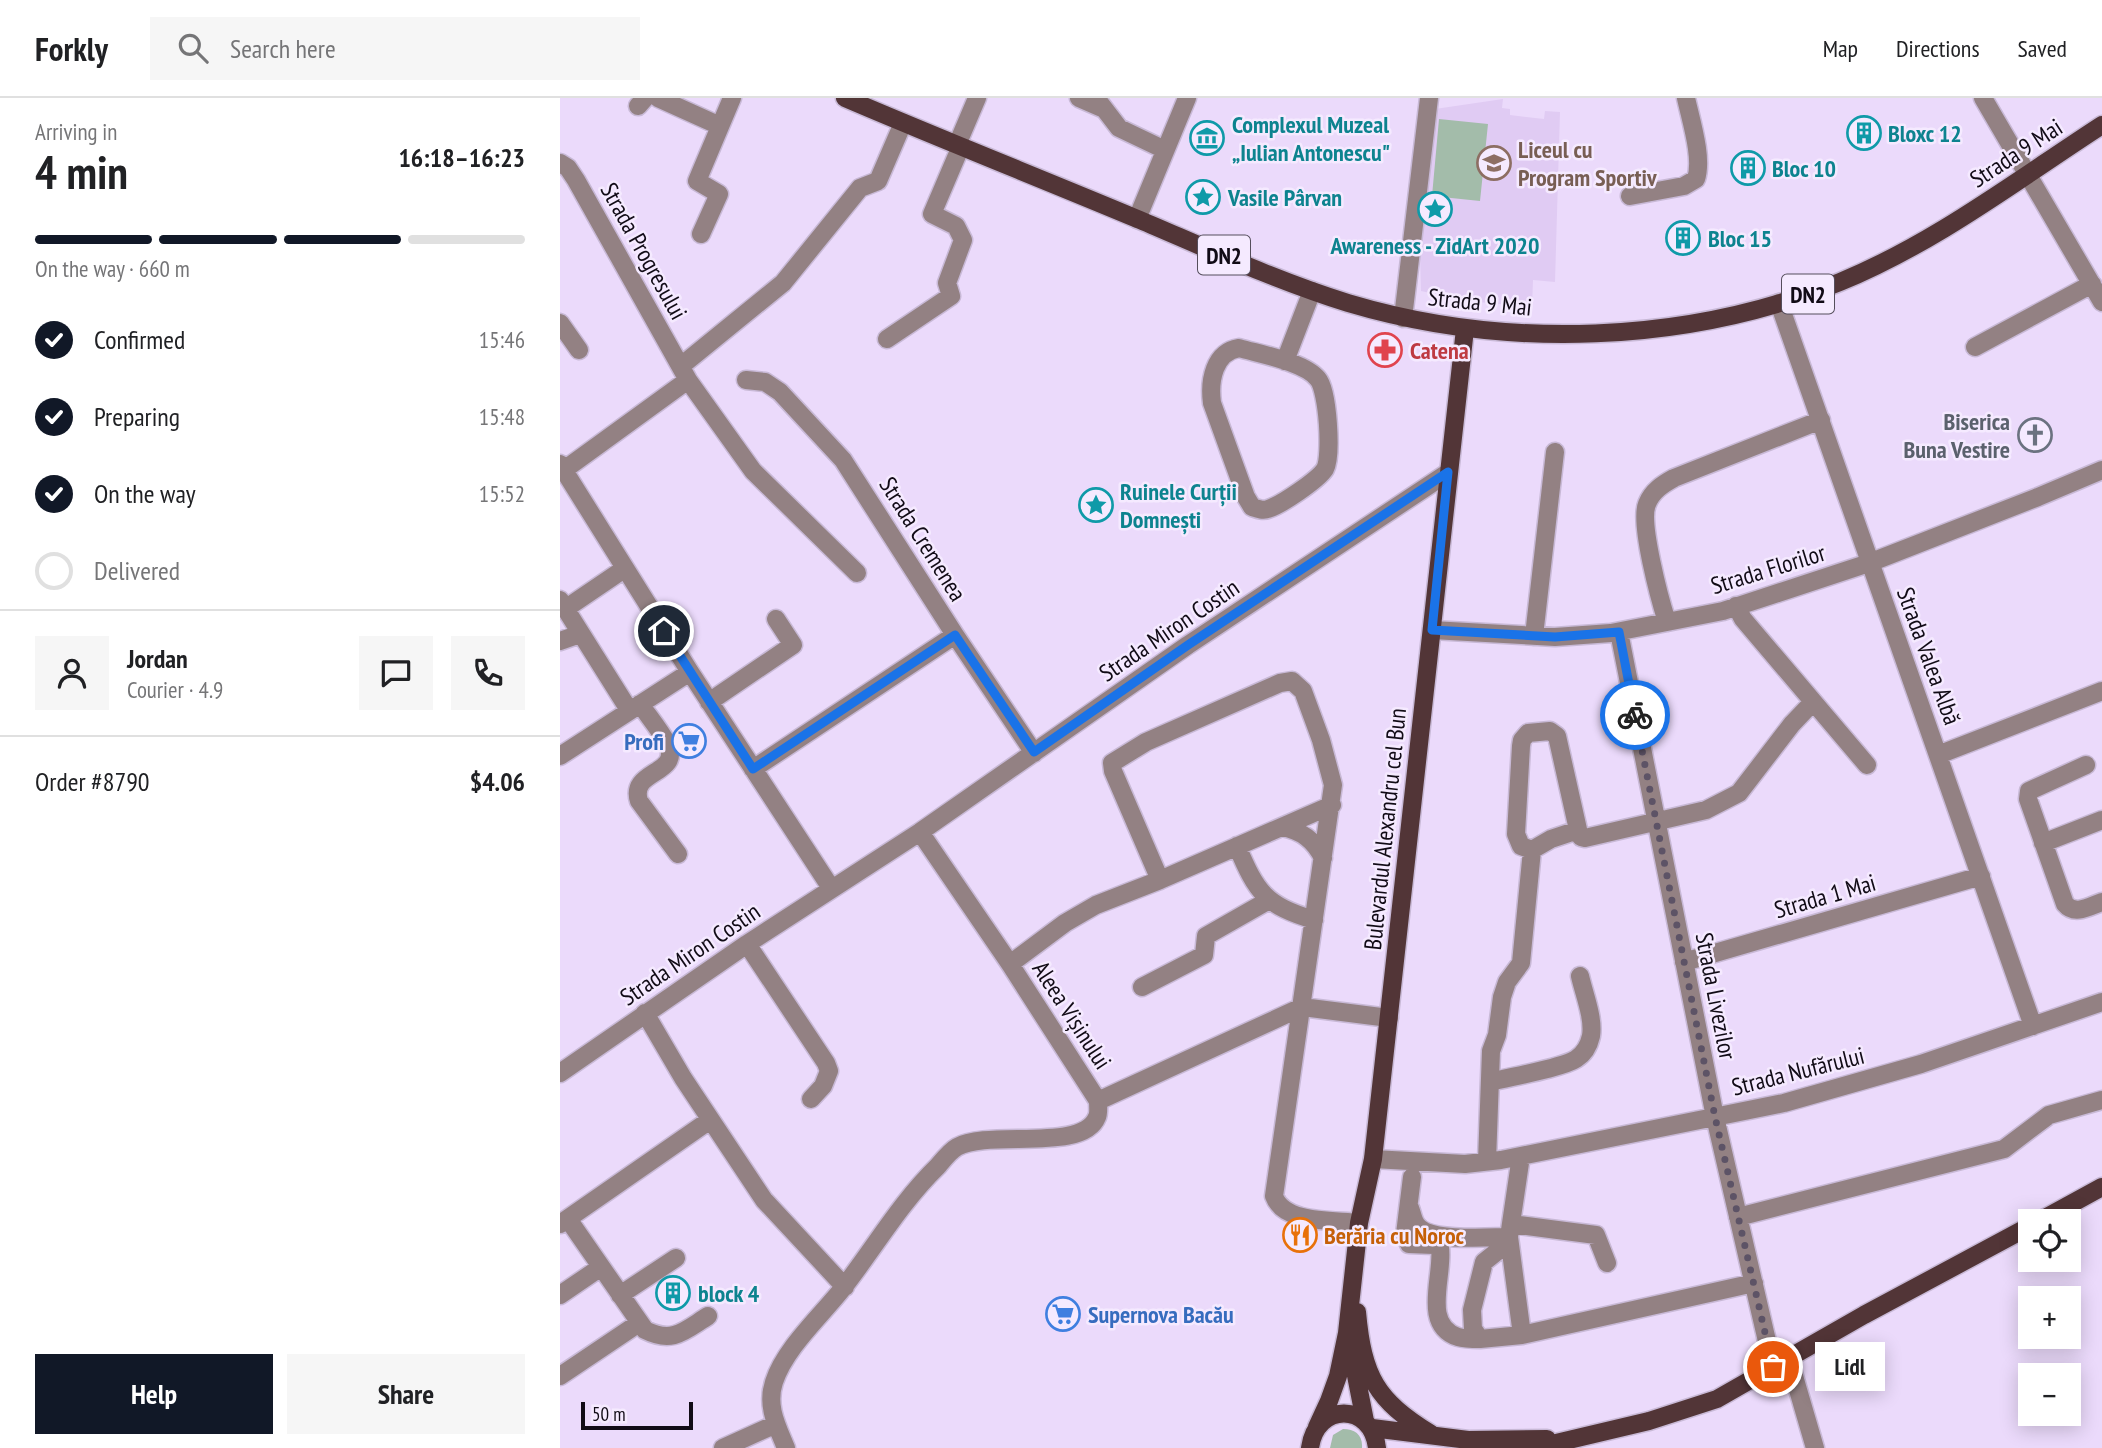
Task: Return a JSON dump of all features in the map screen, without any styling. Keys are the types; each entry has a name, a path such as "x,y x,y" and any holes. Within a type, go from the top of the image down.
{"main road":[{"name":"Strada 9 Mai","path":"845,98 1312,291 1403,318 1465,329 1564,334 1632,330 1708,320 1779,303 1840,281 1889,260 1961,218 2102,125"},
{"name":"Bulevardul Alexandru cel Bun","path":"1310,1440 1338,1376 1347,1333 1359,1223 1373,1159 1465,329"},
{"path":"2062,1209 2102,1187"},
{"path":"1535,1448 1689,1410 1717,1399 1864,1315 2018,1232"},
{"path":"1354,1281 1362,1351 1376,1388 1404,1417 1436,1437"},
{"name":"Bulevardul Alexandru cel Bun","path":"1347,1333 1368,1424 1377,1448"},
{"path":"1310,1440 1325,1419 1346,1413 1368,1424 1436,1437 1503,1441 1582,1437"}],"street":[{"path":"658,98 720,126"},
{"path":"701,234 719,194 697,181 732,98"},
{"path":"887,339 951,296 947,283 963,240 956,226 932,214 976,98"},
{"path":"1079,98 1099,103 1119,128 1165,150"},
{"path":"1137,219 1187,98"},
{"path":"1403,318 1429,98"},
{"path":"1630,196 1684,186 1696,179 1698,159 1686,98"},
{"path":"1983,98 2102,302"},
{"name":"Strada Progresului","path":"562,467 685,373 783,283 860,188 878,181 903,122"},
{"name":"Strada Progresului","path":"560,163 568,168 576,180 685,373 753,471 857,573"},
{"path":"1975,347 2092,284"},
{"path":"1285,361 1312,291"},
{"name":"Strada Valea Albă","path":"1779,303 2034,1026"},
{"path":"560,323 579,350"},
{"path":"1239,348 1285,361 1319,379 1325,401 1328,455 1325,468 1318,477 1270,509 1262,510 1252,508 1246,497 1212,403 1210,389 1222,356 1229,350 1239,348"},
{"name":"Strada Cremenea","path":"746,380 765,383 780,392 844,460 955,635 1034,752"},
{"path":"1667,622 1647,534 1646,506 1653,493 1662,484 1675,478 1821,420"},
{"path":"1534,636 1555,452"},
{"path":"562,467 624,569 831,888"},
{"name":"Strada Florilor","path":"1432,630 1555,637 1619,632 1736,606 1869,563 2102,470"},
{"name":"Strada Miron Costin","path":"560,1073 747,944 920,832 1188,645 1448,472"},
{"path":"624,569 562,604 580,634 634,707 668,746 668,764 639,783 636,793 639,802 678,854"},
{"path":"1736,606 1743,619 1867,765"},
{"path":"709,702 793,645 776,619"},
{"name":"Strada Livezilor","path":"1619,632 1715,1117 1738,1217 1754,1283 1781,1363 1815,1448"},
{"path":"560,641 580,634"},
{"path":"753,769 955,635"},
{"path":"560,756 690,672"},
{"path":"1160,880 1112,762 1146,742 1280,683 1292,681 1303,691 1321,740 1332,779 1332,805 1274,1196 1277,1206 1293,1216 1359,1223"},
{"path":"1938,755 2102,691"},
{"path":"1532,850 1521,846 1516,834 1521,746 1528,733 1550,731 1557,736 1578,830 1581,837 1585,838 1706,810 1739,793 1792,724 1813,702"},
{"path":"2086,765 2029,791 2028,799 2065,904 2076,911 2102,902"},
{"name":"Aleea Vișinului","path":"1302,1007 1098,1101 1010,964 1065,923 1096,905 1332,805"},
{"path":"2043,843 2102,820"},
{"path":"1282,827 1304,834 1318,848 1323,858"},
{"path":"1532,850 1551,839 1578,830"},
{"path":"920,832 1010,964"},
{"path":"1237,846 1251,880 1269,900 1281,908 1314,920"},
{"path":"1487,1161 1491,1051 1497,1035 1502,997 1507,982 1521,963 1532,850"},
{"name":"Strada 1 Mai","path":"1684,962 1981,876"},
{"path":"1142,987 1204,955 1206,936 1269,900"},
{"path":"747,944 826,1063 829,1071 822,1086 811,1099"},
{"path":"1490,1082 1576,1059 1587,1048 1592,1034 1591,1023 1580,976"},
{"name":"Strada Nufărului","path":"1373,1159 1465,1164 1521,1156 1784,1103 1881,1075 2102,1002"},
{"path":"1302,1007 1389,1018"},
{"path":"645,1013 710,1120 764,1200 845,1287"},
{"path":"1738,1217 2004,1149 2049,1115 2102,1100"},
{"path":"786,1448 771,1409 773,1384 783,1361 845,1287 889,1221 930,1174 956,1147 976,1141 1068,1136 1085,1132 1097,1117 1098,1101"},
{"path":"708,1315 683,1332 667,1338 645,1330 601,1267 564,1221 710,1120"},
{"path":"1521,1156 1510,1231 1522,1335"},
{"path":"1412,1177 1405,1234 1409,1244 1434,1245 1440,1248 1436,1311 1443,1328 1457,1337 1480,1339 1522,1335 1754,1283"},
{"path":"1409,1205 1416,1225 1438,1236 1510,1231 1596,1235 1607,1263"},
{"path":"1480,1339 1473,1329 1472,1310 1484,1262 1499,1250 1510,1231"},
{"path":"620,1295 676,1258"},
{"path":"560,1294 601,1267"},
{"path":"560,1376 639,1323"},
{"path":"723,1448 776,1424"}],"shaded area":[{"name":"Liceul cu Program Sportiv","path":"1503,99 1502,108 1510,109 1510,115 1544,119 1545,111 1560,112 1555,282 1533,280 1532,307 1468,301 1421,291 1420,254 1435,109"}],"green space":[{"path":"1439,119 1488,124 1480,201 1432,196"},
{"path":"1343,1429 1357,1434 1362,1448 1330,1448 1333,1435"}],"way so far":[{"path":"1635,715 1715,1117 1773,1367"}],"place":[{"name":"Bloxc 12","path":"1864,133"},
{"name":"Complexul Muzeal „Iulian Antonescu\"","path":"1207,138"},
{"name":"Liceul cu Program Sportiv","path":"1494,163"},
{"name":"Bloc 10","path":"1748,168"},
{"name":"Vasile Pârvan","path":"1203,197"},
{"name":"Awareness - ZidArt 2020","path":"1435,209"},
{"name":"Bloc 15","path":"1683,238"},
{"name":"Catena","path":"1385,350"},
{"name":"Biserica Buna Vestire","path":"2035,435"},
{"name":"Ruinele Curții Domnești","path":"1096,505"},
{"name":"Profi","path":"689,741"},
{"name":"Berăria cu Noroc","path":"1300,1235"},
{"name":"block 4","path":"673,1293"},
{"name":"Supernova Bacău","path":"1063,1314"},
{"name":"Lidl","path":"1773,1367"}],"route":[{"path":"664,631 753,769 955,635 1034,752 1188,645 1448,472 1432,630 1555,637 1619,632 1635,715"}]}
